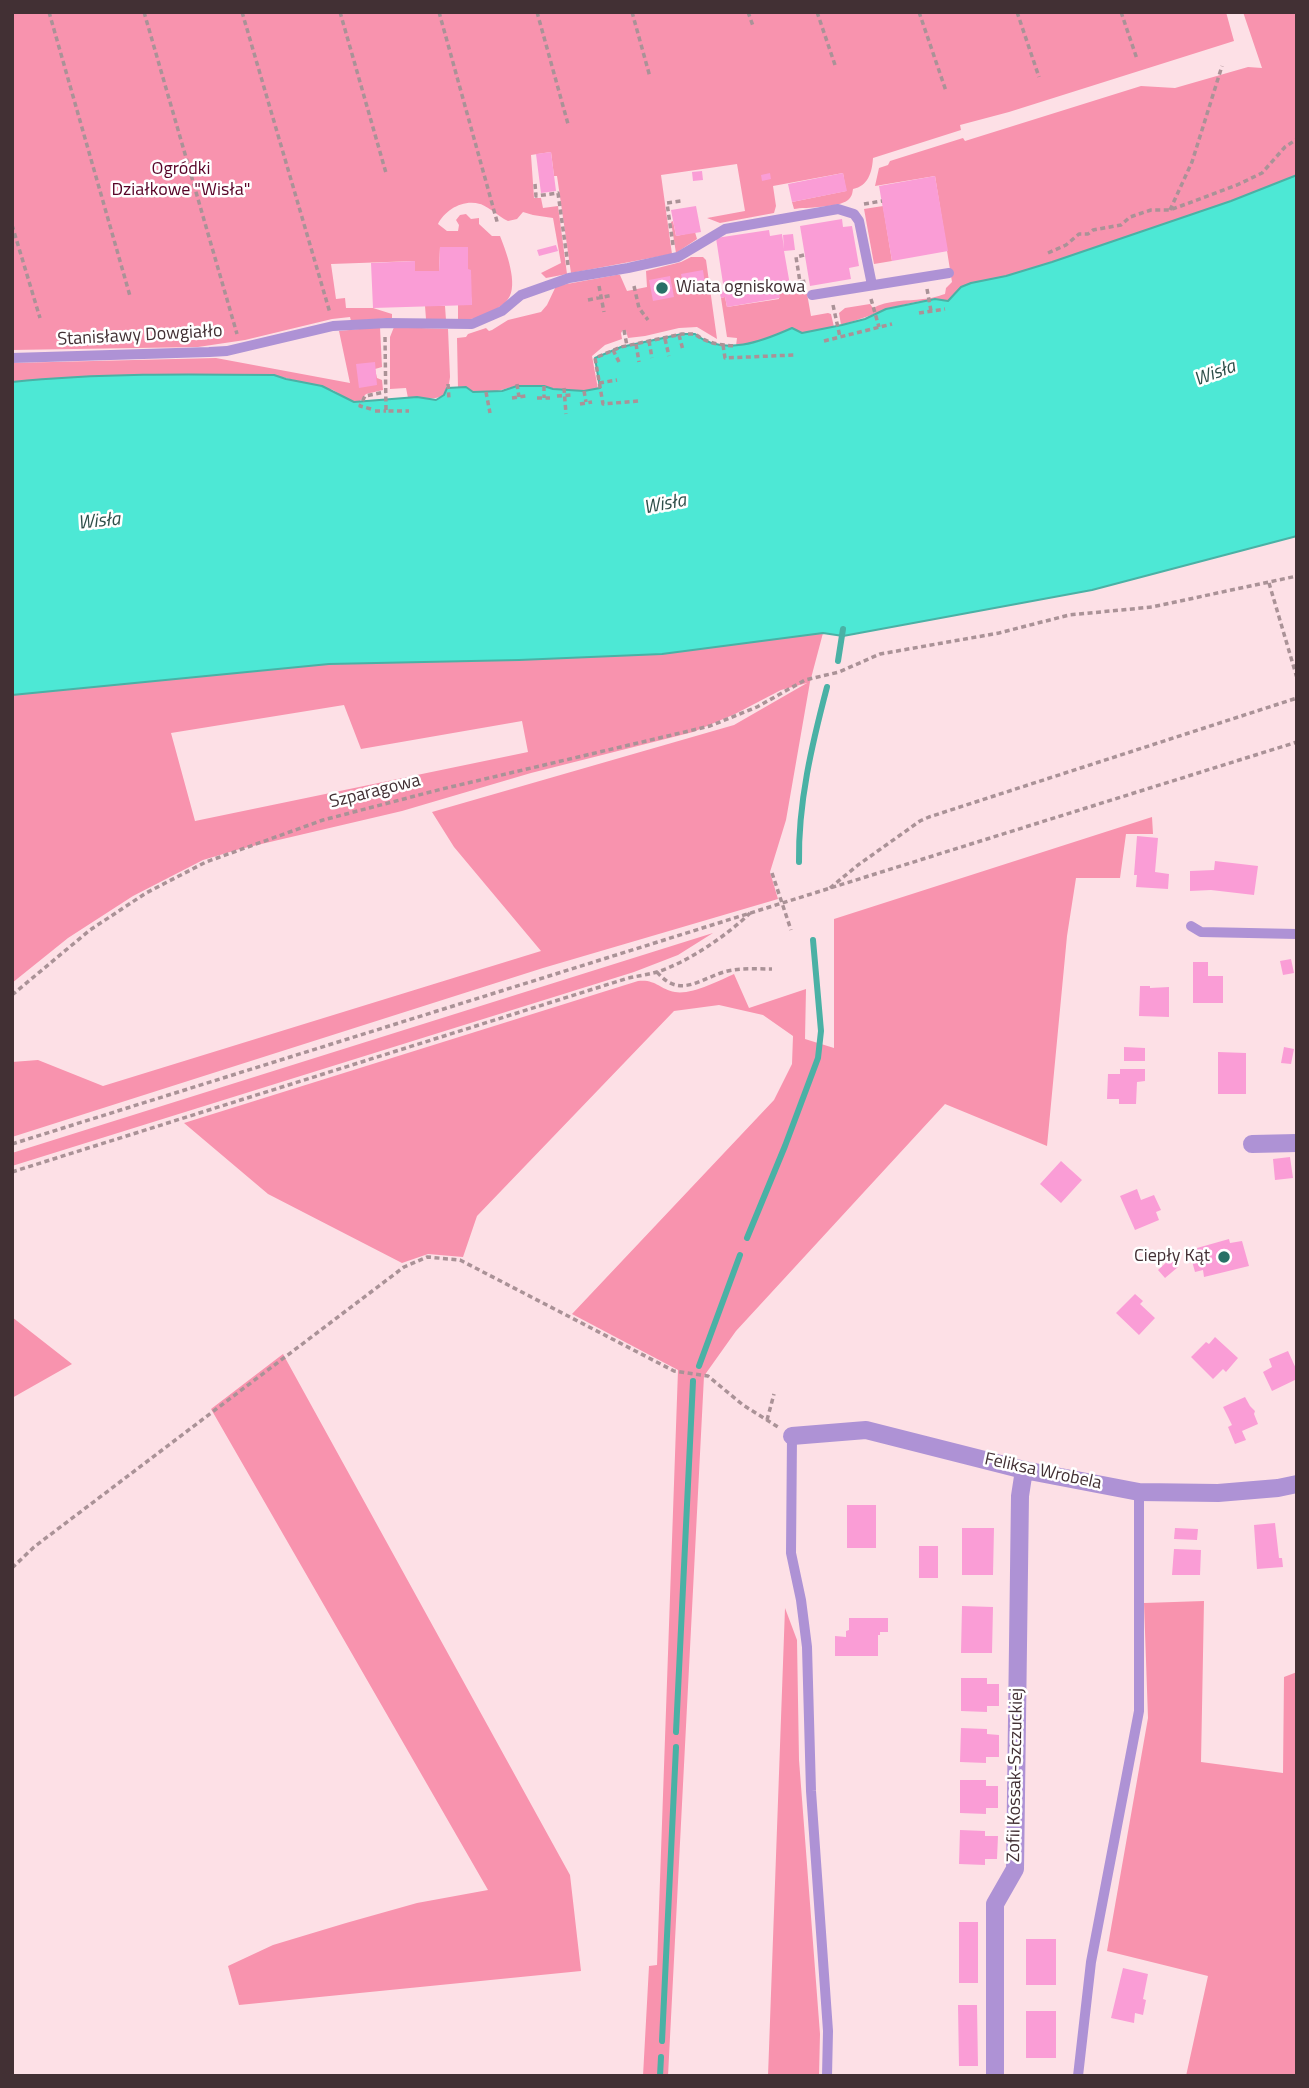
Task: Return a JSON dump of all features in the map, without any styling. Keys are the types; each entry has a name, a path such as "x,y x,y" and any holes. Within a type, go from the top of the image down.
{"street":[{"path":"1252,1144 1297,1143"},
{"name":"Feliksa Wrobela","path":"792,1436 866,1430 1024,1470 1139,1492 1229,1492 1297,1484"},
{"name":"Zofii Kossak-Szczuckiej","path":"995,2076 995,1904 1015,1869 1020,1496 1024,1470"}],"lane":[{"name":"Stanisławy Dowgiałło","path":"12,358 227,351 333,326 387,323 472,324 502,311 521,295 569,278 675,258 725,229 838,209 854,214 859,221 872,285"},
{"path":"812,295 949,273"},
{"path":"1191,926 1201,932 1297,934"},
{"path":"792,1436 791,1553 807,1647 811,1791 828,2031 827,2076"},
{"path":"1077,2076 1091,1962 1139,1712 1139,1492"}],"path":[{"path":"49,12 130,296"},
{"path":"144,12 237,334"},
{"path":"242,12 331,319"},
{"path":"340,12 386,173"},
{"path":"439,12 498,225"},
{"path":"537,12 568,124"},
{"path":"632,12 650,77"},
{"path":"748,12 753,26"},
{"path":"817,12 835,65"},
{"path":"919,12 946,91"},
{"path":"1017,12 1039,77"},
{"path":"1121,12 1137,59"},
{"path":"1170,210 1192,162 1222,65"},
{"path":"1048,253 1066,245 1079,234 1121,225 1130,217 1151,210 1170,210 1237,185 1262,173 1285,147 1297,139"},
{"path":"535,184 536,196 558,193 569,278"},
{"path":"675,258 667,203 681,201"},
{"path":"12,225 40,318"},
{"path":"800,282 796,257 804,255"},
{"path":"597,274 604,312"},
{"path":"634,286 639,308 648,320"},
{"path":"831,292 840,337"},
{"path":"588,300 613,295"},
{"path":"929,300 931,311"},
{"path":"919,313 945,309"},
{"path":"875,314 879,327"},
{"path":"386,411 384,348 387,323"},
{"path":"824,341 892,324"},
{"path":"624,330 627,346"},
{"path":"638,401 603,404 595,358 627,346 679,335 695,334 703,340 736,345"},
{"path":"679,335 682,350"},
{"path":"665,339 669,356"},
{"path":"649,341 652,358"},
{"path":"636,344 639,362"},
{"path":"723,345 725,358 793,355"},
{"path":"613,350 620,364"},
{"path":"599,385 617,380"},
{"path":"448,384 449,399"},
{"path":"517,384 519,397"},
{"path":"544,386 544,398"},
{"path":"564,388 566,414"},
{"path":"386,391 365,396 360,406 373,410 409,411"},
{"path":"584,391 586,402"},
{"path":"486,392 490,413"},
{"path":"557,396 571,395"},
{"path":"512,398 526,396"},
{"path":"537,398 550,398"},
{"path":"580,404 593,402"},
{"name":"Szparagowa","path":"12,995 90,929 146,893 206,862 323,820 710,726 757,707 805,680 839,672 880,654 941,645 1069,615 1152,607 1297,576"},
{"path":"1269,582 1297,678"},
{"path":"830,888 858,865 929,817 1297,698"},
{"path":"12,1144 1297,742"},
{"path":"772,873 790,930"},
{"path":"12,1172 625,979 657,972 717,940 750,913"},
{"path":"657,972 670,985 682,986 732,970 772,969"},
{"path":"12,1569 34,1547 404,1266 427,1257 460,1260 674,1371 708,1376 743,1405 792,1436"},
{"path":"767,1420 774,1394"}],"green space":[{"name":"Ogródki Działkowe \"Wisła\"","path":"12,12 1226,12 1234,41 960,125 961,130 873,158 866,182 853,189 852,195 843,203 794,209 792,202 846,191 843,173 773,186 776,206 774,213 720,223 707,218 745,211 737,164 661,175 672,254 571,273 551,152 531,155 534,198 541,198 543,208 558,206 567,274 546,278 541,273 561,263 553,218 523,212 517,219 508,221 480,204 461,204 445,214 438,224 447,231 458,231 456,220 460,215 466,214 471,219 479,218 479,224 492,236 500,236 512,277 511,293 504,304 477,318 458,320 458,305 472,305 468,247 440,247 439,271 415,271 415,261 331,264 336,299 345,298 346,308 373,308 392,314 392,318 351,321 350,317 332,319 245,340 198,347 12,350"},
{"path":"1243,12 1297,12 1297,175 1231,201 1052,262 971,283 961,287 948,301 907,304 841,325 839,313 845,308 870,304 873,308 891,302 931,298 945,294 946,288 952,282 935,176 875,186 879,168 888,165 890,161 963,138 965,141 1141,86 1175,88 1248,67 1262,68"},
{"path":"883,206 892,261 874,264 864,209"},
{"path":"673,221 676,236 695,232 697,239 676,253 671,222"},
{"path":"691,257 703,257 706,260 717,339 697,327 628,338 623,330 622,339 605,345 592,356 598,389 565,390 526,385 484,393 458,388 457,338 486,328 489,331 508,320 541,312 556,286 620,275 627,291 647,287 646,271"},
{"path":"805,282 811,316 831,314 834,327 802,333 792,328 767,339 736,346 737,338 727,337 721,298 725,297 727,307 779,299 778,287"},
{"path":"425,306 445,306 446,320 426,319"},
{"path":"380,327 382,367 375,369 377,378 382,380 383,390 366,394 359,402 349,400 333,390 274,375 193,374 12,382 12,363 216,358 350,383 339,331"},
{"path":"394,327 448,329 450,377 444,395 408,398 406,388 390,389 390,337"},
{"path":"823,633 810,682 786,820 770,872 778,899 543,968 12,1137 12,1062 38,1060 103,1086 541,951 454,847 432,812 734,725 807,683 781,690 693,732 531,773 402,811 203,860 133,896 68,938 12,983 12,695 329,664 662,654","holes":["344,705 361,749 522,721 528,752 195,821 171,733"]},
{"path":"1152,817 1153,834 1126,834 1120,878 1076,878 1067,936 1047,1146 945,1104 736,1331 704,1376 668,2076 643,2076 649,1966 657,1965 678,1370 572,1314 774,1100 792,1064 793,1036 763,1015 719,1005 674,1011 477,1216 463,1257 428,1254 402,1263 268,1194 184,1123 638,981 649,981 670,991 682,992 705,987 734,974 749,1008 806,989 805,1039 834,1048 834,919"},
{"path":"713,933 678,955 634,972 12,1166 12,1153"},
{"path":"12,1317 72,1364 12,1398"},
{"path":"283,1354 570,1875 581,1971 239,2005 228,1966 273,1945 417,1903 488,1890 211,1409"},
{"path":"1204,1601 1201,1762 1283,1773 1284,1677 1297,1672 1297,2076 1186,2076 1208,1976 1107,1951 1148,1718 1144,1603"},
{"path":"785,1608 797,1640 799,1760 820,2034 819,2076 768,2076"}],"water":[{"name":"Wisła","path":"1297,175 1297,536 1092,590 843,636 823,633 662,654 329,664 12,695 12,382 176,374 274,375 322,386 354,402 417,397 436,400 444,395 447,388 466,387 473,392 502,391 517,386 584,391 600,388 595,358 621,347 682,334 695,334 706,341 730,346 756,342 792,328 802,333 865,319 886,309 935,299 948,301 961,287 971,283 1052,262 1231,201"}],"building":[{"path":"551,152 556,191 541,193 536,154"},
{"path":"702,171 703,180 693,181 692,172"},
{"path":"770,173 771,179 762,181 761,175"},
{"path":"843,173 847,191 792,202 788,184"},
{"path":"935,176 948,251 892,261 879,186"},
{"path":"696,206 701,232 676,236 671,210"},
{"path":"842,219 843,227 852,226 859,266 849,268 851,279 810,286 800,226"},
{"path":"769,230 770,236 782,234 784,249 783,235 793,234 795,250 784,251 790,285 778,287 780,298 727,307 725,297 721,298 719,291 724,290 716,238"},
{"path":"556,245 558,251 539,256 537,250"},
{"path":"440,247 468,247 472,305 373,308 371,263 415,261 415,271 439,271"},
{"name":"Wiata ogniskowa","path":"703,270 706,291 685,295 681,274"},
{"name":"Wiata ogniskowa","path":"670,276 674,297 653,301 649,280"},
{"path":"375,362 377,385 359,388 356,364"},
{"path":"1137,836 1158,838 1155,872 1169,874 1168,889 1136,887 1137,875 1134,875"},
{"path":"1215,861 1258,866 1254,895 1211,890 1190,891 1190,871 1214,870"},
{"path":"1291,959 1294,973 1283,975 1280,961"},
{"path":"1193,962 1208,962 1208,976 1223,976 1223,1003 1193,1003"},
{"path":"1140,986 1169,987 1169,1017 1139,1016"},
{"path":"1124,1047 1145,1048 1145,1061 1124,1061"},
{"path":"1284,1047 1294,1049 1291,1064 1281,1063"},
{"path":"1218,1052 1246,1053 1246,1094 1218,1094"},
{"path":"1120,1069 1145,1069 1145,1081 1137,1082 1136,1104 1119,1104 1119,1099 1107,1099 1108,1074 1120,1074"},
{"path":"1290,1157 1293,1178 1275,1180 1273,1159"},
{"path":"1061,1161 1082,1180 1061,1203 1040,1184"},
{"path":"1137,1189 1141,1200 1154,1195 1161,1210 1156,1212 1159,1220 1135,1230 1120,1196"},
{"path":"1229,1239 1230,1243 1242,1241 1249,1266 1204,1277 1203,1270 1195,1272 1190,1254 1198,1252 1197,1248"},
{"path":"1170,1259 1178,1267 1165,1278 1158,1270"},
{"path":"1135,1294 1143,1301 1140,1304 1155,1318 1139,1335 1116,1313"},
{"path":"1215,1337 1238,1358 1226,1372 1223,1369 1213,1379 1191,1357"},
{"path":"1288,1351 1297,1371 1297,1379 1272,1391 1263,1372 1272,1367 1269,1359"},
{"path":"1245,1397 1255,1411 1258,1424 1242,1431 1246,1440 1235,1444 1228,1427 1232,1425 1223,1407"},
{"path":"847,1505 876,1505 876,1548 847,1548"},
{"path":"1275,1523 1279,1558 1282,1558 1283,1567 1257,1569 1254,1525"},
{"path":"962,1528 994,1528 993,1575 962,1575"},
{"path":"1175,1528 1198,1529 1197,1540 1174,1539"},
{"path":"919,1546 938,1546 938,1578 919,1578"},
{"path":"1174,1549 1201,1550 1200,1575 1172,1575"},
{"path":"962,1606 993,1607 992,1653 961,1653"},
{"path":"849,1618 888,1618 888,1632 880,1632 878,1635 878,1656 835,1656 835,1636 846,1637"},
{"path":"961,1678 987,1678 987,1684 999,1684 999,1706 987,1706 987,1712 961,1711"},
{"path":"961,1728 987,1729 987,1734 999,1735 999,1757 986,1757 986,1763 960,1762"},
{"path":"960,1780 986,1780 986,1786 998,1786 998,1808 986,1808 986,1814 960,1813"},
{"path":"960,1830 985,1831 985,1836 998,1836 997,1859 985,1859 985,1865 959,1864"},
{"path":"959,1922 978,1922 978,1983 959,1983"},
{"path":"1026,1939 1056,1939 1056,1985 1026,1985"},
{"path":"1123,1968 1148,1974 1143,2015 1135,2013 1134,2023 1111,2018"},
{"path":"958,2005 977,2005 978,2066 959,2066"},
{"path":"1026,2011 1056,2011 1056,2058 1026,2058"}],"waterway":[{"path":"838,661 843,629"},
{"path":"799,862 803,796 827,687"},
{"path":"747,1238 818,1058 821,1031 813,940"},
{"path":"699,1366 740,1255"},
{"path":"676,1732 693,1381"},
{"path":"662,2041 676,1747"},
{"path":"660,2076 661,2057"}],"place":[{"name":"Wiata ogniskowa","path":"662,288"},
{"name":"Ciepły Kąt","path":"1224,1257"}]}
